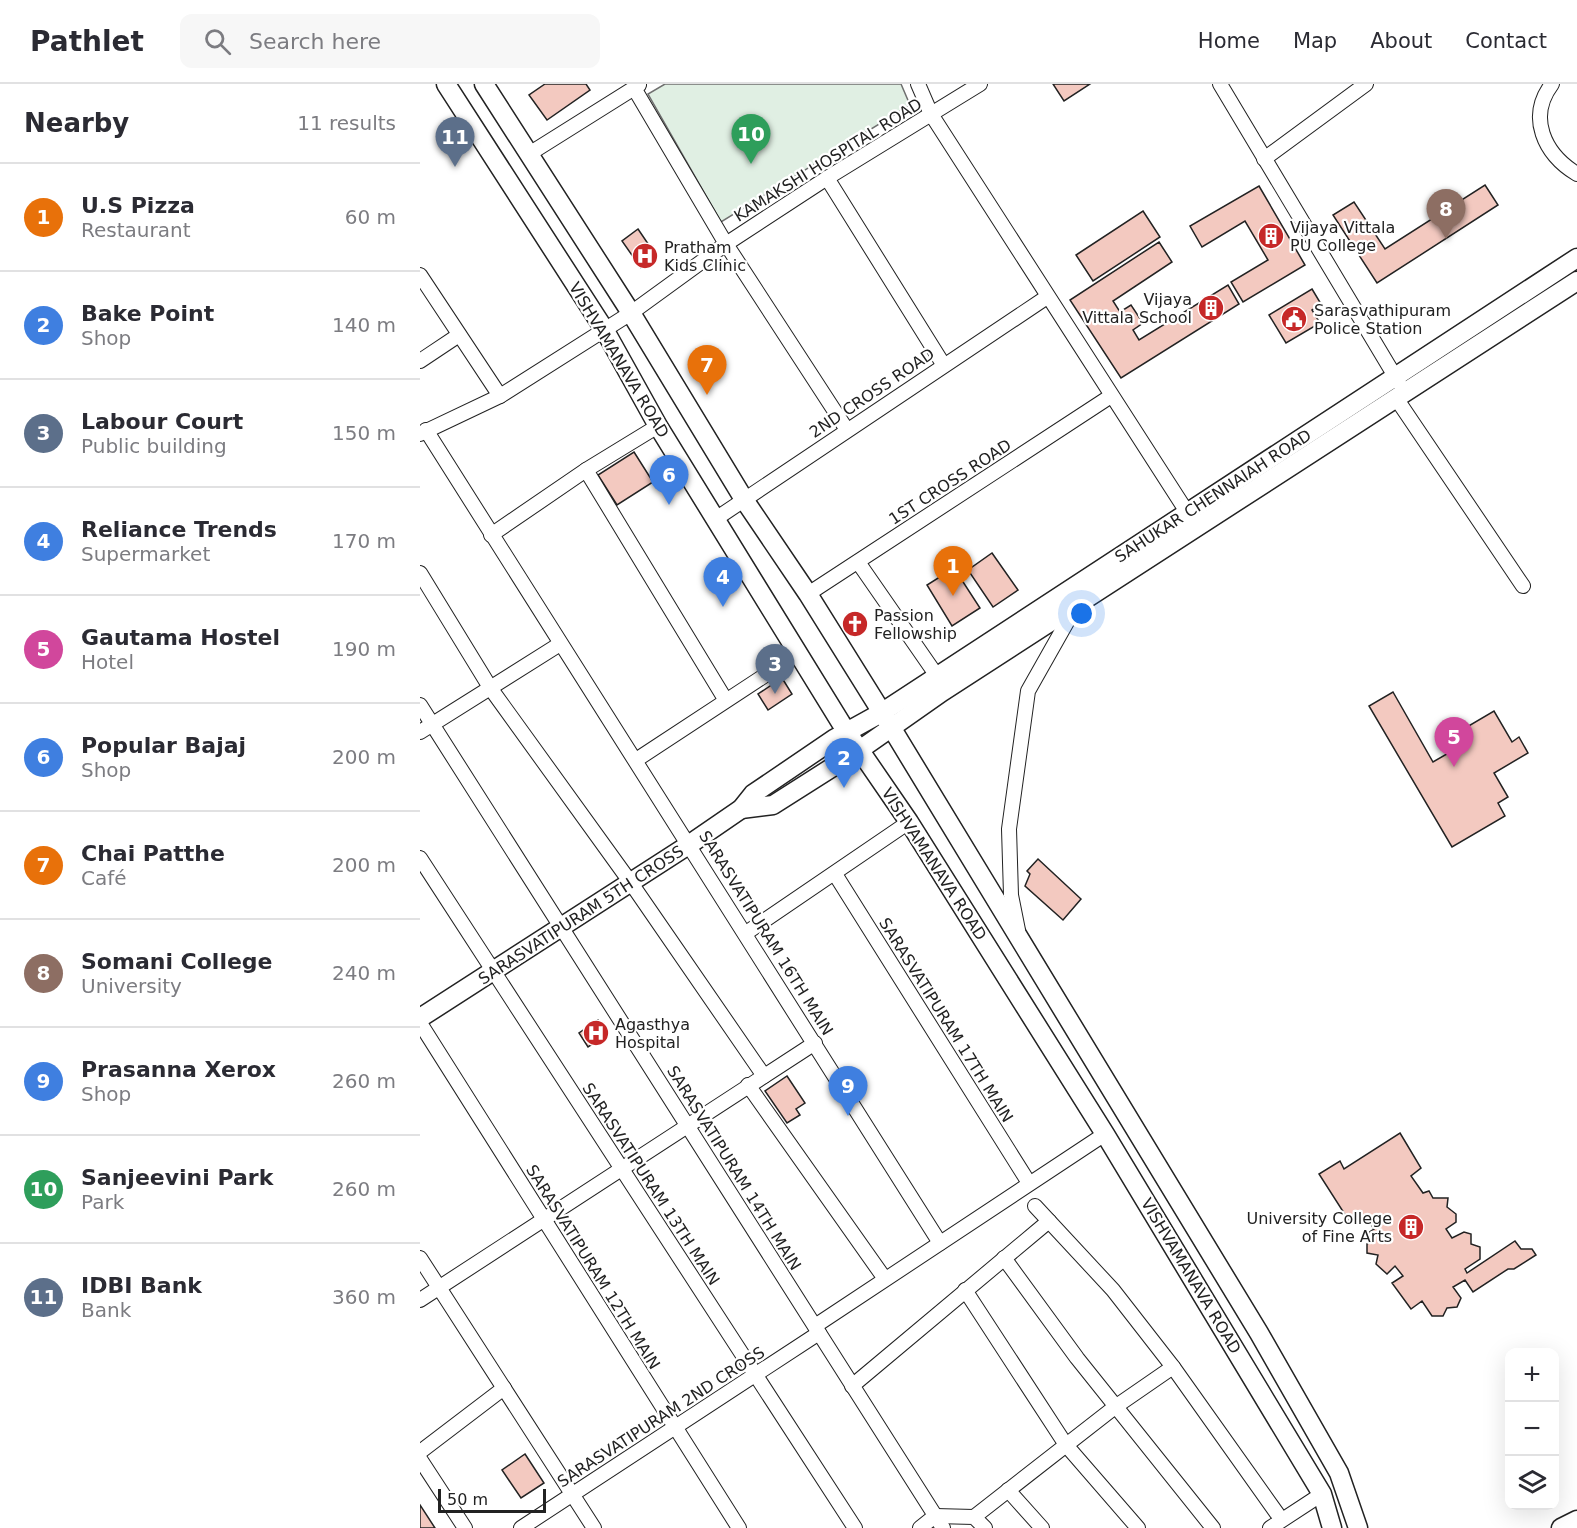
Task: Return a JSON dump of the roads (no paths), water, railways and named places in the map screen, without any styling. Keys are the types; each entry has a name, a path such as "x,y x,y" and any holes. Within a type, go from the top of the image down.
{"main road":[{"name":"VISHVAMANAVA ROAD","path":"446,84 604,329 658,426 717,518 858,751 909,822 1105,1134 1322,1494 1332,1528"},
{"name":"VISHVAMANAVA ROAD","path":"484,84 631,313 745,501 808,594 1260,1333 1339,1473 1358,1528"},
{"name":"SAHUKAR CHENNAIAH ROAD","path":"858,751 886,720 937,676 1577,258"},
{"name":"SAHUKAR CHENNAIAH ROAD","path":"848,732 886,720 1077,604 1577,281"},
{"name":"SARASVATIPURAM 5TH CROSS","path":"420,1021 690,844 741,809 753,794 848,732"},
{"name":"SARASVATIPURAM 5TH CROSS","path":"741,809 773,805 858,751"},
{"path":"1561,1528 1577,1520"}],"street":[{"path":"918,84 930,114 1187,512"},
{"name":"KAMAKSHI HOSPITAL ROAD","path":"423,432 500,396 631,313 726,244 827,178 980,84"},
{"path":"1220,84 1396,376 1400,395 1523,586"},
{"path":"1264,159 1366,84"},
{"path":"1552,84 1543,96 1538,124 1548,150 1577,174"},
{"path":"530,154 637,86 726,244 847,430"},
{"path":"827,178 943,364"},
{"path":"420,275 500,396"},
{"name":"2ND CROSS ROAD","path":"717,518 943,364 1047,297"},
{"path":"420,361 459,335"},
{"name":"1ST CROSS ROAD","path":"808,594 1111,396"},
{"path":"491,535 586,470 658,426"},
{"name":"SARASVATIPURAM 16TH MAIN","path":"423,432 690,844 940,1243"},
{"path":"586,470 725,699"},
{"path":"858,562 937,676"},
{"path":"420,573 491,689 631,883 764,1076"},
{"path":"1021,943 1011,895 1009,829 1028,691 1077,604"},
{"path":"420,732 560,644"},
{"path":"636,760 725,699 799,653"},
{"name":"SARASVATIPURAM 14TH MAIN","path":"420,705 939,1522"},
{"path":"746,933 909,822"},
{"name":"SARASVATIPURAM 13TH MAIN","path":"420,858 855,1528"},
{"name":"SARASVATIPURAM 17TH MAIN","path":"835,874 1029,1183"},
{"name":"SARASVATIPURAM 12TH MAIN","path":"420,1021 739,1528"},
{"path":"420,1300 815,1043"},
{"path":"748,1085 885,1279"},
{"name":"SARASVATIPURAM 2ND CROSS","path":"521,1528 755,1375 885,1279 1105,1134"},
{"path":"1035,1206 1113,1290 1173,1367 1281,1519"},
{"path":"852,1386 1049,1221"},
{"path":"420,1258 594,1528"},
{"path":"1004,1258 1115,1407 1213,1528"},
{"path":"965,1290 1066,1445 1138,1528"},
{"path":"920,1528 939,1522 974,1517 1115,1407 1173,1367"},
{"path":"420,1452 504,1388"},
{"path":"420,1459 465,1528"},
{"path":"1008,1490 1042,1528"},
{"path":"1270,1528 1322,1494"},
{"path":"974,1517 985,1528"}],"place":[{"name":"Sanjeevini Park","path":"751,164"},
{"name":"IDBI Bank","path":"455,167"},
{"name":"Vijaya Vittala PU College","path":"1271,236"},
{"name":"Somani College","path":"1446,239"},
{"name":"Pratham Kids Clinic","path":"645,256"},
{"name":"Vijaya Vittala School","path":"1211,308"},
{"name":"Sarasvathipuram Police Station","path":"1294,319"},
{"name":"Chai Patthe","path":"707,395"},
{"name":"Popular Bajaj","path":"669,505"},
{"name":"U.S Pizza","path":"953,596"},
{"name":"Reliance Trends","path":"723,607"},
{"name":"Passion Fellowship","path":"855,624"},
{"name":"Labour Court","path":"775,694"},
{"name":"Gautama Hostel","path":"1454,767"},
{"name":"Bake Point","path":"844,788"},
{"name":"Agasthya Hospital","path":"596,1033"},
{"name":"Prasanna Xerox","path":"848,1116"},
{"name":"University College of Fine Arts","path":"1411,1227"}]}
